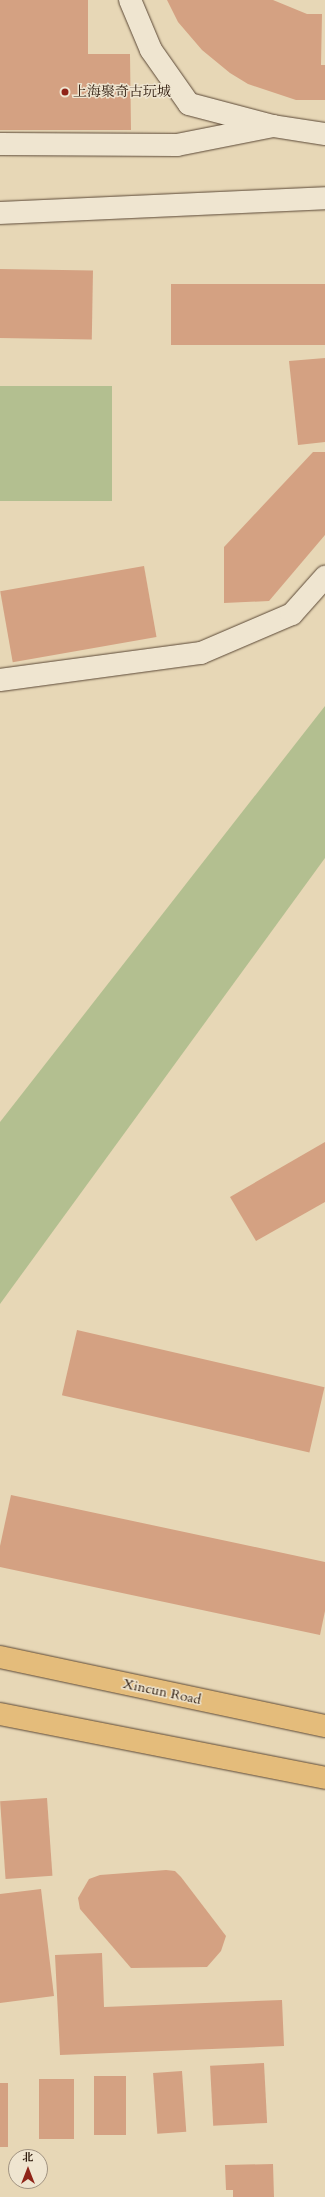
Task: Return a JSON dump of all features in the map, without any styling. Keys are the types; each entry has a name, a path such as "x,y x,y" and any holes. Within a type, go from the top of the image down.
{"main road":[{"name":"Xincun Road","path":"0,1657 325,1726"},
{"path":"0,1714 325,1778"}],"street":[{"path":"130,0 151,50 189,104 273,126 325,134"},
{"path":"0,144 177,146 273,126"},
{"path":"0,213 325,198"},
{"path":"0,680 201,653 292,614 325,577"}],"green space":[{"path":"0,386 112,386 112,501 0,501"},
{"path":"325,706 325,858 0,1304 0,1122"}],"building":[{"name":"上海聚奇古玩城","path":"0,0 88,0 88,54 130,54 131,130 0,130"},
{"path":"167,0 273,0 307,14 322,14 321,65 325,65 325,100 296,100 248,84 230,73 202,50 178,22"},
{"path":"0,269 93,271 92,340 0,338"},
{"path":"171,284 325,284 325,345 171,345"},
{"path":"325,358 325,442 298,445 289,361"},
{"path":"313,452 325,452 325,535 269,601 224,603 224,547"},
{"path":"144,566 157,637 13,662 0,591"},
{"path":"325,1142 325,1202 256,1241 230,1197"},
{"path":"77,1330 324,1387 309,1452 62,1395"},
{"path":"11,1495 325,1562 325,1611 320,1635 0,1567 0,1546"},
{"path":"47,1798 52,1876 6,1879 0,1801"},
{"path":"166,1870 175,1871 181,1877 226,1936 221,1951 207,1967 131,1968 80,1909 78,1898 89,1879 100,1875"},
{"path":"41,1889 54,1996 0,2003 0,1894"},
{"path":"102,1953 104,2007 282,2000 284,2046 60,2055 55,1955"},
{"path":"264,2063 267,2123 213,2126 210,2066"},
{"path":"182,2071 186,2132 157,2134 153,2073"},
{"path":"94,2076 126,2076 126,2135 94,2135"},
{"path":"39,2079 74,2079 74,2139 39,2139"},
{"path":"0,2083 8,2083 8,2147 0,2147"},
{"path":"273,2164 274,2197 233,2197 233,2190 226,2190 225,2165"}],"place":[{"name":"上海聚奇古玩城","path":"65,92"}]}
